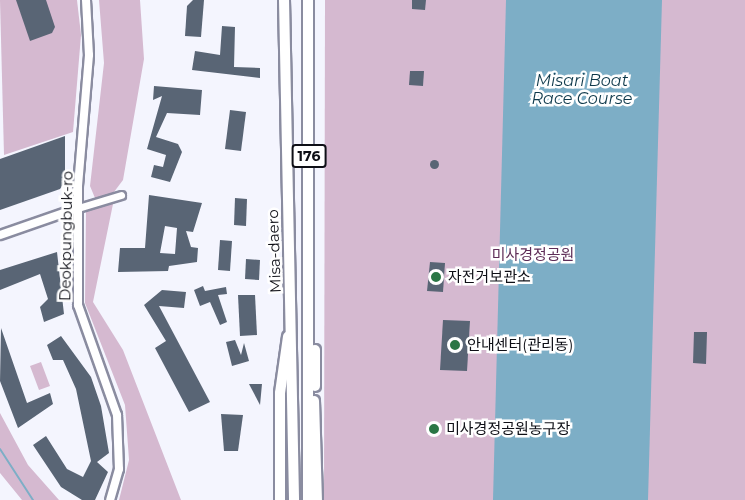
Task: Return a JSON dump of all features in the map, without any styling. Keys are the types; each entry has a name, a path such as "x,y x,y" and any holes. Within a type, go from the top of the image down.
{"main road":[{"name":"Misa-daero","path":"284,0 294,500"},
{"name":"176","path":"308,0 308,500"},
{"path":"280,500 280,393 291,310"},
{"path":"309,311 317,500"}],"street":[{"name":"Deokpungbuk-ro","path":"86,0 89,72 78,208 78,305 85,338 111,394 120,440 119,469 110,500"},
{"path":"0,235 121,195"}],"green space":[{"path":"0,0 77,0 81,35 73,132 4,155"},
{"path":"99,0 140,0 144,59 123,180 108,200 113,204 93,302 123,350 181,500 119,500 129,460 125,405 85,303 86,211 95,198 90,186 104,63"},
{"name":"미사경정공원","path":"325,0 745,0 745,500 324,500"},
{"path":"41,362 50,386 39,390 30,366"},
{"path":"0,413 28,465 59,500 22,500 0,473"}],"water":[{"name":"Misari Boat Race Course","path":"506,0 662,0 648,500 493,500"}],"building":[{"path":"16,0 46,0 55,27 52,33 30,41"},
{"path":"193,0 204,0 201,37 185,36 187,6"},
{"path":"412,0 426,0 425,10 412,9"},
{"path":"222,26 235,27 234,67 260,68 260,78 192,70 195,51 220,55"},
{"path":"410,71 424,71 423,86 409,85"},
{"path":"154,86 202,90 200,115 167,113 156,137 178,144 182,152 170,182 151,177 154,165 163,167 166,155 147,149 162,96 153,100"},
{"path":"230,110 246,112 241,151 225,149"},
{"path":"65,136 65,182 60,189 0,210 0,159"},
{"path":"434,159 439,164 434,169 429,164"},
{"path":"149,195 202,203 193,232 186,231 191,247 198,248 197,262 169,266 168,271 118,272 120,248 145,248","holes":["165,226 177,228 175,254 160,253"]},
{"path":"235,198 247,199 246,226 234,225"},
{"path":"220,240 232,241 230,271 218,270"},
{"path":"57,252 64,314 44,322 40,307 48,299 40,274 0,290 0,270"},
{"path":"246,259 260,260 259,280 245,279"},
{"name":"자전거보관소","path":"430,262 445,263 443,292 427,291"},
{"path":"203,286 205,291 226,287 227,294 218,295 227,322 220,325 210,302 200,306 194,290"},
{"path":"162,290 186,292 184,308 159,306 210,402 189,412 155,348 166,341 144,305"},
{"path":"238,295 255,295 257,335 240,336"},
{"name":"안내센터(관리동)","path":"443,320 470,321 467,371 440,370"},
{"path":"1,328 27,403 50,393 53,404 18,428 0,381"},
{"path":"694,332 707,332 706,364 693,363"},
{"path":"61,336 91,377 101,406 109,453 97,462 108,472 95,500 82,500 61,487 33,445 46,436 67,469 83,477 91,461 76,389 63,360 53,360 47,345"},
{"path":"235,340 241,355 244,343 249,361 232,366 226,342"},
{"path":"249,384 262,384 260,405"},
{"path":"221,414 243,415 238,451 224,451"}],"waterway":[{"path":"0,449 33,500"}],"place":[{"name":"자전거보관소","path":"436,277"},
{"name":"안내센터(관리동)","path":"455,345"},
{"name":"미사경정공원농구장","path":"434,429"}]}
